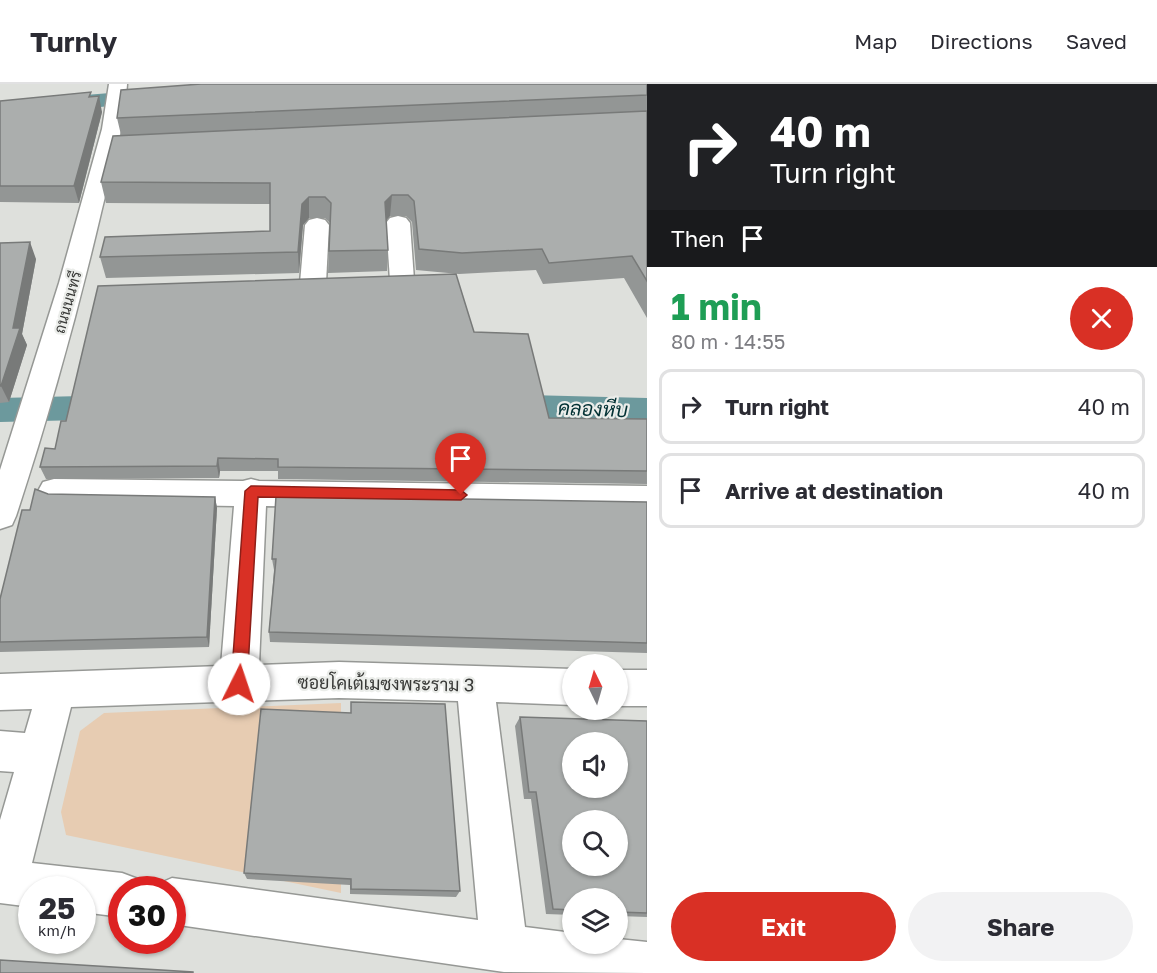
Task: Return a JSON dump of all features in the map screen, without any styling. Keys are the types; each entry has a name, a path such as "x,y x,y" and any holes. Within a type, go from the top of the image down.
{"street":[{"name":"ถนนนนทรี","path":"0,516 25,422 83,289 118,94"},
{"path":"107,148 132,147"},
{"path":"398,223 402,280"},
{"path":"313,283 317,225"},
{"path":"54,491 251,491 647,499"},
{"path":"239,684 251,491"},
{"name":"ซอยโคเต้เมซงพระราม 3","path":"0,692 339,680 562,687"},
{"path":"475,684 504,949"},
{"path":"628,688 647,688"},
{"path":"18,883 2,881 19,753 56,690"},
{"path":"186,903 303,916 504,949 647,966"}],"shaded area":[{"path":"341,703 341,893 66,835 61,812 80,731 104,713"}],"building":[{"path":"201,84 647,84 647,95 117,118 121,90"},
{"path":"91,92 89,97 99,96 74,186 0,186 0,101"},
{"path":"647,111 647,281 632,256 549,263 542,249 462,253 419,249 414,201 408,195 392,195 385,202 388,250 329,251 331,203 325,197 309,197 302,204 298,252 100,257 105,237 270,231 270,183 101,182 113,136"},
{"path":"30,242 13,328 20,328 0,386 0,243"},
{"path":"456,274 474,332 528,334 549,418 647,419 647,471 278,467 278,459 218,458 217,466 40,467 45,448 55,449 61,421 66,421 98,286"},
{"path":"35,489 48,494 215,497 207,637 0,642 0,599 22,510 30,510"},
{"path":"276,496 647,502 647,643 269,632 276,559 272,559"},
{"path":"351,702 445,704 460,891 351,889 351,879 244,873 261,709 351,713"},
{"path":"520,717 647,721 647,913 628,912 628,888 562,888 562,909 553,909 536,792 529,792"},
{"path":"0,960 193,972 193,973 0,973"}],"waterway":[{"path":"0,109 159,96"},
{"name":"คลองหีบ","path":"493,406 647,410"},
{"name":"คลองหีบ","path":"0,410 123,407"}],"route":[{"path":"239,684 251,491 461,495"}]}
